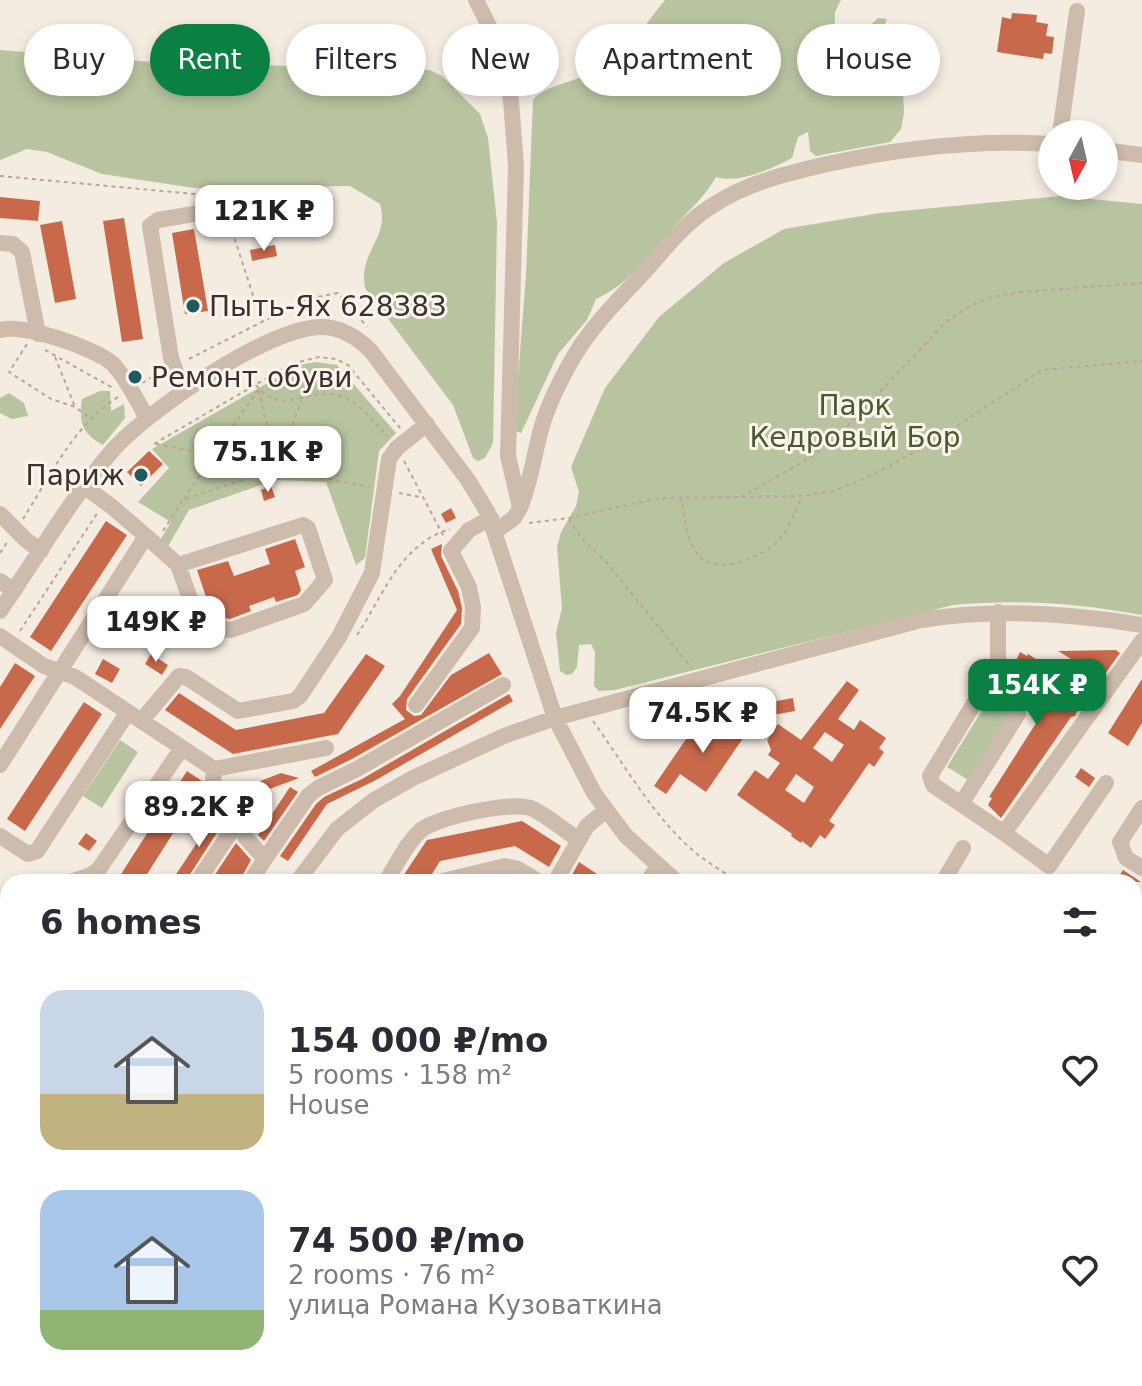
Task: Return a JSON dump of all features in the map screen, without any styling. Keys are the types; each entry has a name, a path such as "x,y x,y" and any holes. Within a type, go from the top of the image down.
{"street":[{"path":"482,5 505,66 516,166 508,456 524,516"},
{"path":"1062,120 1077,11"},
{"path":"524,516 542,426 570,362 606,313 690,223 713,205 746,187 780,175 872,156 978,142 1038,144"},
{"path":"1118,152 1142,155"},
{"path":"185,390 171,358 150,226 158,220 205,212"},
{"path":"0,243 13,244 22,252 36,341"},
{"path":"0,611 7,586 41,551 113,451 147,418 185,390 290,333 307,327 345,331 371,351 468,480 493,525 555,718 605,811 626,836 667,874"},
{"path":"0,330 16,328 36,341 89,349 110,362 147,418"},
{"path":"0,836 28,854 37,851 135,716 179,676 186,677 244,712 293,701 300,696 339,637 369,579 389,459 427,424"},
{"path":"85,487 152,538 178,565 198,621 203,626 224,630 304,604 325,580 308,528 303,525 178,565"},
{"path":"0,514 41,551"},
{"path":"416,705 472,628 473,607 469,587 451,551 469,530 524,516"},
{"path":"0,765 59,671 152,538"},
{"path":"998,612 998,664 930,776 933,785 1049,866 1106,783"},
{"path":"303,874 337,829 374,800 413,778 504,736 555,718 921,620 998,612 1066,615 1142,625"},
{"path":"6,640 44,666 75,677 214,769 326,748"},
{"path":"1004,833 1142,641"},
{"path":"255,874 308,796 318,788 503,685"},
{"path":"961,804 1018,714 1016,705 986,685"},
{"path":"92,874 99,869 182,748"},
{"path":"214,769 213,781 246,838 265,859"},
{"path":"391,874 424,827 511,805 533,809 579,840"},
{"path":"1142,808 1120,842 1126,858 1142,868"},
{"path":"560,874 587,826 605,811"},
{"path":"202,874 237,823"},
{"path":"948,874 963,848"},
{"path":"472,874 505,866 526,874"},
{"path":"653,874 658,867"}],"path":[{"path":"0,176 292,203"},
{"path":"211,196 225,209 261,321"},
{"path":"740,498 808,459 837,437 947,321 972,305 992,297 1021,292 1142,283"},
{"path":"92,419 75,407 51,399 9,372 36,341 55,356 124,394"},
{"path":"55,356 75,407"},
{"path":"423,497 154,444 299,361 319,357 336,359 348,365 403,443 423,497 451,551"},
{"path":"524,516 568,518 681,496 802,496 834,491 873,475 936,440 1042,370 1142,361"},
{"path":"256,384 273,397 291,401 323,393 349,399 403,443"},
{"path":"259,388 269,432 282,450 314,476"},
{"path":"152,538 183,500 259,388"},
{"path":"269,467 282,450 302,400"},
{"path":"183,500 276,468"},
{"path":"681,496 688,534 695,550 702,559 721,565 742,561 774,545 802,496"},
{"path":"6,640 106,502"},
{"path":"568,518 582,539 606,562 695,671"}],"green space":[{"path":"665,0 841,0 835,12 835,24 797,24 797,96 903,96 901,129 890,142 816,156 810,151 808,132 798,137 792,158 784,162 744,177 716,177 639,267 619,285 596,299 587,320 558,354 521,433 514,430 526,275 533,100 537,96 559,96 559,85 575,80 575,96 781,96 781,24 646,24"},
{"path":"878,18 887,19 885,24 872,24"},
{"path":"0,50 24,52 24,96 134,96 134,61 150,62 150,96 270,96 270,65 286,66 286,96 426,96 426,70 442,76 442,96 462,96 480,114 488,138 497,222 493,443 485,458 478,461 473,458 453,405 365,288 366,264 381,227 380,204 350,186 194,188 102,174 47,152 27,149 0,160"},
{"name":"Парк Кедровый Бор","path":"1038,198 1142,204 1142,615 1048,603 953,605 615,690 599,691 594,686 595,652 591,644 579,645 577,667 572,674 566,675 560,671 556,633 562,608 557,547 561,532 576,506 579,492 571,467 605,388 659,317 724,263 784,229 880,213"},
{"path":"316,362 337,365 396,433 379,451 365,558 356,565 326,482 275,480 189,510 167,548 159,542 171,522 138,502 169,468 152,449 299,365"},
{"path":"100,391 110,391 111,411 124,404 125,418 103,445 86,431 81,414 82,399"},
{"path":"9,393 24,403 28,416 12,419 0,413 0,398"},
{"path":"991,696 1014,711 970,781 947,767"},
{"path":"120,740 138,752 102,808 83,796"}],"building":[{"path":"1012,13 1037,15 1036,22 1048,24 1046,36 1054,37 1052,54 1044,53 1043,59 997,52 1002,17 1011,19"},
{"path":"0,197 40,201 38,221 0,218"},
{"path":"124,218 143,339 122,342 103,221"},
{"path":"62,221 76,299 55,303 40,225"},
{"path":"194,229 208,311 185,314 172,233"},
{"path":"275,245 277,256 252,261 250,250"},
{"path":"149,451 163,464 141,486 127,472"},
{"path":"271,486 275,497 264,501 261,490"},
{"path":"451,508 456,518 446,523 441,514"},
{"path":"106,521 127,535 51,651 30,637"},
{"path":"295,539 305,567 295,571 301,590 298,595 276,602 274,597 249,606 251,611 230,619 224,618 217,600 208,603 197,570 228,561 234,576 270,564 265,549"},
{"path":"442,544 441,556 458,591 462,608 461,624 407,699 406,710 414,716 421,715 451,675 489,653 502,674 315,777 311,771 405,719 392,704 457,610 431,549"},
{"path":"1116,650 1120,653 1102,678 1058,651"},
{"path":"1020,652 1079,686 1083,691 1079,698 1082,700 1075,716 1071,717 1001,818 988,805 992,798 989,797 1052,698 1016,680 1019,675 1011,671"},
{"path":"151,654 168,665 162,675 145,664"},
{"path":"366,654 385,666 338,734 233,754 165,710 179,693 236,730 324,713"},
{"path":"103,659 120,669 112,683 95,674"},
{"path":"15,663 35,676 0,729 0,687"},
{"path":"1142,679 1142,723 1128,746 1108,733"},
{"path":"847,681 859,690 838,719 854,730 860,720 886,738 879,748 884,752 874,767 869,763 829,821 835,825 825,839 820,835 811,848 737,795 755,770 768,779 780,763 768,755 771,750 767,740 778,724 801,740","holes":["825,732 844,745 832,762 813,748","796,774 814,787 804,803 785,790"]},
{"path":"509,694 513,701 376,780 327,804 288,861 280,856 324,797 362,779"},
{"path":"793,698 795,711 762,717 760,704"},
{"path":"84,702 102,714 25,831 7,819"},
{"path":"701,717 727,735 739,720 750,728 706,792 680,774 666,794 654,786"},
{"path":"1081,768 1095,778 1089,787 1075,777"},
{"path":"187,771 202,781 203,786 147,874 121,874"},
{"path":"281,773 299,778 237,801 232,792"},
{"path":"290,787 298,792 264,841 258,835"},
{"path":"218,811 224,822 190,874 176,874"},
{"path":"522,821 561,846 549,867 515,846 440,861 432,874 404,874 427,840"},
{"path":"86,833 97,841 89,851 78,844"},
{"path":"236,843 251,860 243,874 215,874"},
{"path":"579,862 597,874 572,874"}],"place":[{"name":"Пыть-Ях 628383","path":"193,306"},
{"name":"Ремонт обуви","path":"135,377"},
{"name":"Париж","path":"141,475"}]}
